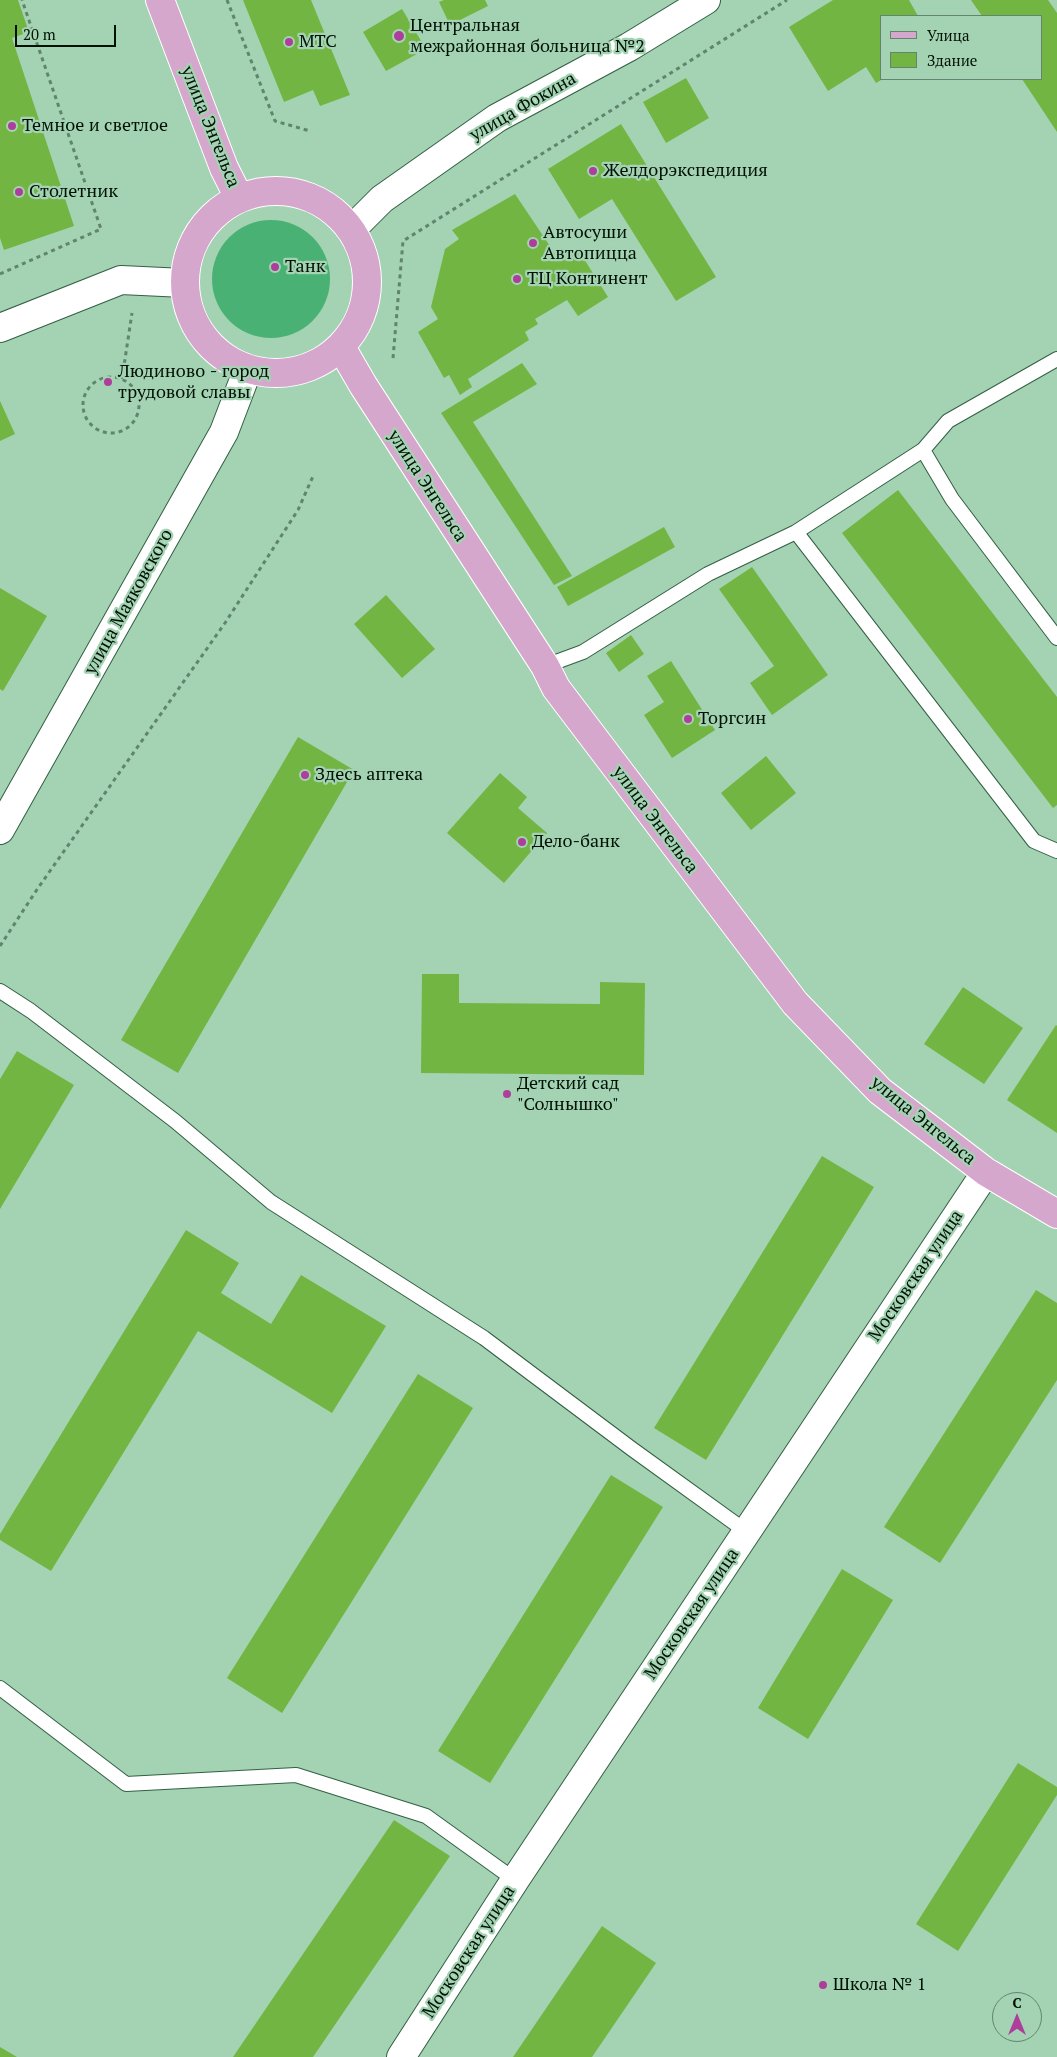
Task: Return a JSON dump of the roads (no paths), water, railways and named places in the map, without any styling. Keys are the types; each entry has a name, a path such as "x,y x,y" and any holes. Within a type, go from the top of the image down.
{"main road":[{"name":"улица Энгельса","path":"160,0 224,168 239,198"},
{"path":"270,191 301,194 329,208 351,230 364,259 367,290 359,320 341,346 321,362 297,371 273,374 248,369 222,356 202,336 189,311 184,283 188,257 199,233 217,212 239,198 270,191"},
{"name":"улица Энгельса","path":"341,346 368,393 545,666 562,696 795,1003 880,1090 986,1172 1057,1214"}],"street":[{"name":"улица Фокина","path":"351,230 382,199 497,118 629,47 706,0"},
{"path":"0,328 121,280 184,283"},
{"name":"улица Маяковского","path":"0,830 224,432 248,369"},
{"name":"Московская улица","path":"401,2057 515,1880 986,1172"}],"lane":[{"path":"545,666 582,652 708,574 796,532 923,450 948,421 1057,359"},
{"path":"923,450 952,499 1057,638"},
{"path":"796,532 1034,841 1057,852"},
{"path":"0,991 31,1011 176,1121 271,1202 484,1338 746,1532"},
{"path":"0,1688 126,1784 296,1775 426,1816 515,1880"}],"place":[{"name":"Центральная межрайонная больница №2","path":"399,36"},
{"name":"МТС","path":"289,42"},
{"name":"Темное и светлое","path":"12,126"},
{"name":"Желдорэкспедиция","path":"593,171"},
{"name":"Столетник","path":"19,192"},
{"name":"Автосуши Автопицца","path":"533,243"},
{"name":"Танк","path":"275,267"},
{"name":"ТЦ Континент","path":"517,279"},
{"name":"Людиново - город трудовой славы","path":"108,382"},
{"name":"Торгсин","path":"688,719"},
{"name":"Здесь аптека","path":"305,775"},
{"name":"Дело-банк","path":"522,842"},
{"name":"Детский сад \"Солнышко\"","path":"507,1094"},
{"name":"Школа № 1","path":"823,1985"}]}
